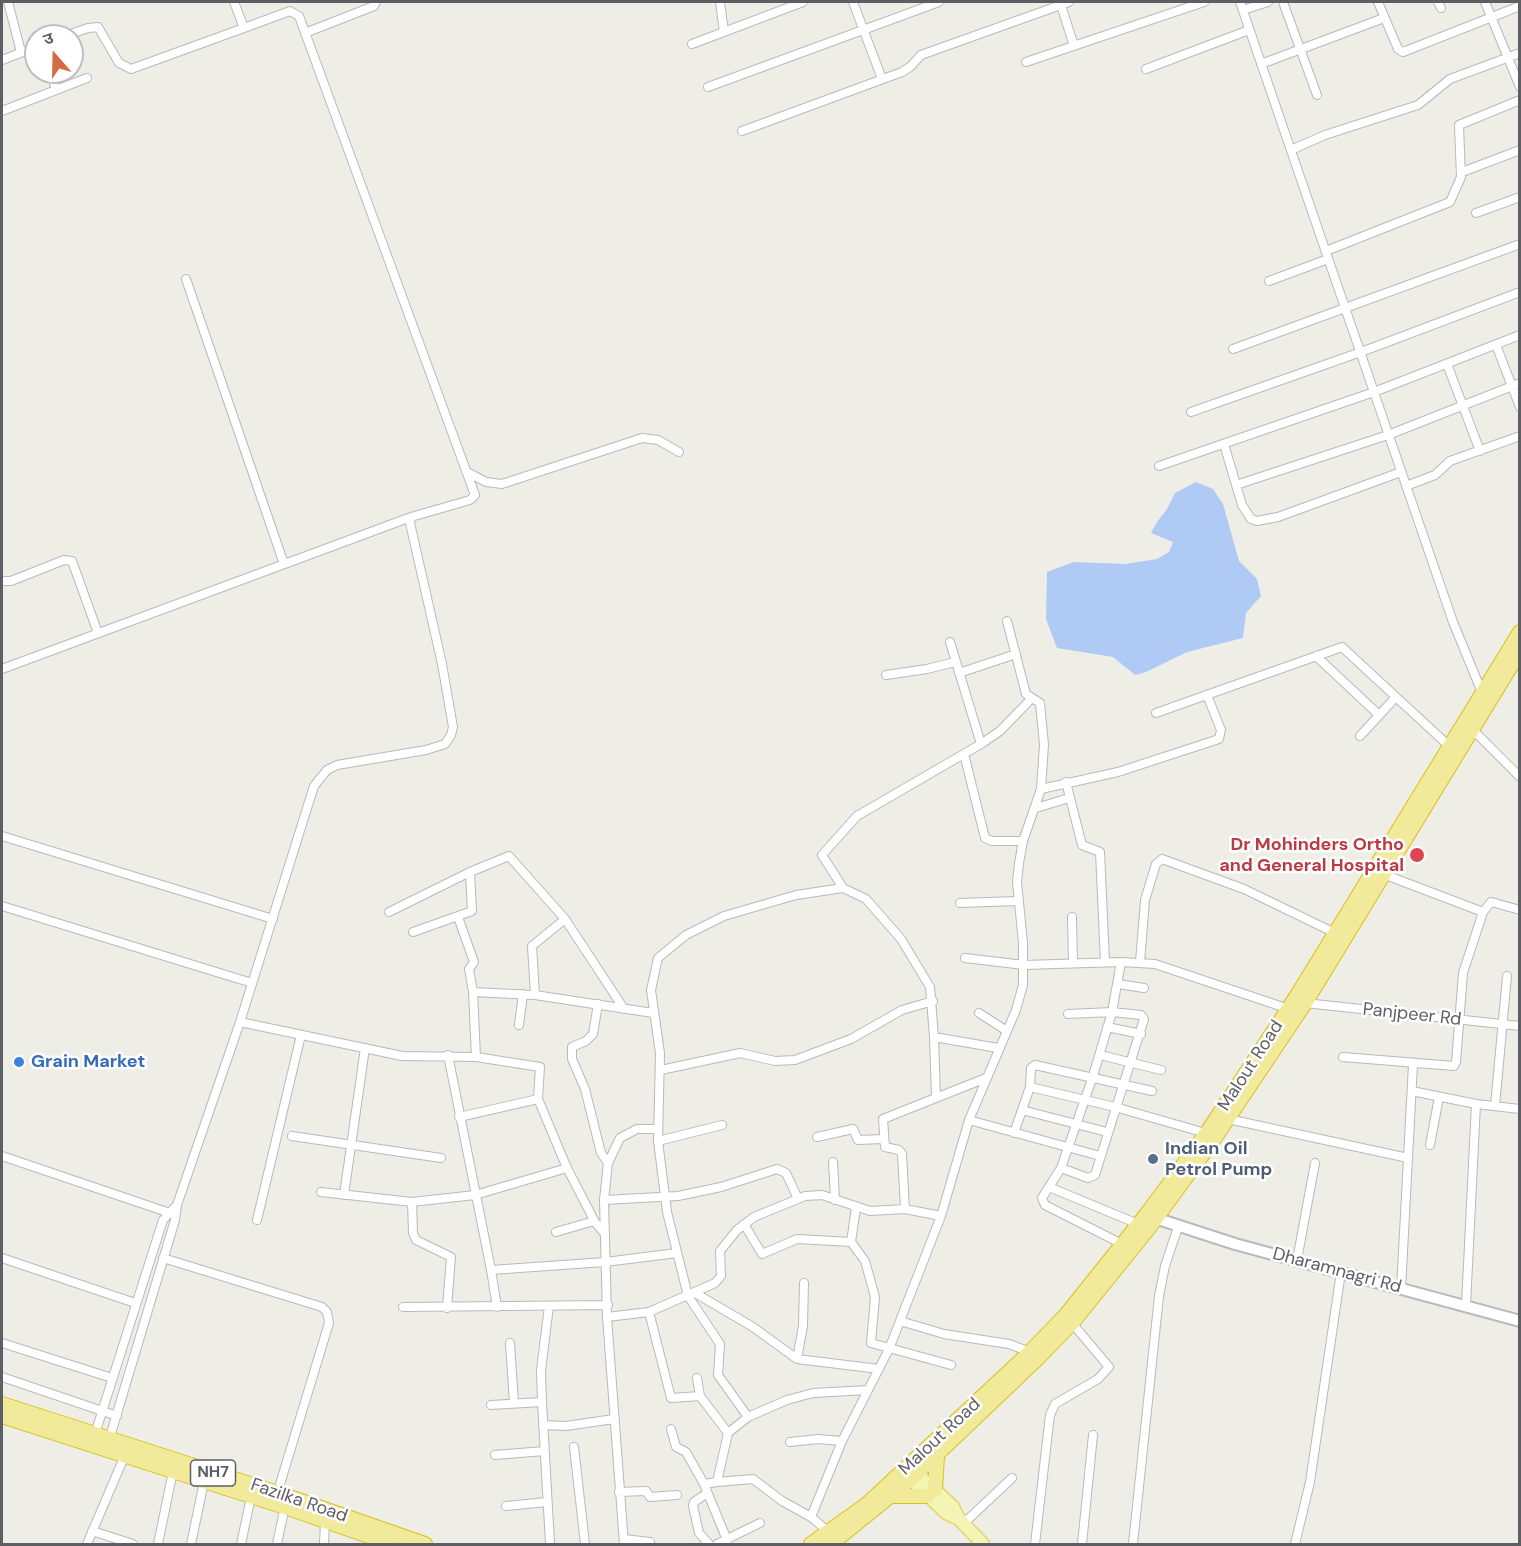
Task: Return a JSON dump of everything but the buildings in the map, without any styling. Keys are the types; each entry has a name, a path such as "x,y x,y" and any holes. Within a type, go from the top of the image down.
{"highway":[{"name":"Malout Road","path":"811,1545 830,1539 892,1496 910,1472 937,1456 967,1420 1065,1316 1211,1135 1228,1119 1305,1003 1472,729 1484,697 1520,632"},
{"name":"Malout Road","path":"830,1539 866,1505 910,1472 1072,1323 1155,1218 1211,1135 1449,746 1520,651"},
{"name":"Fazilka Road","path":"2,1404 93,1439 424,1545"},
{"name":"Fazilka Road","path":"2,1416 93,1439"},
{"name":"Fazilka Road","path":"108,1444 125,1455 204,1482 251,1497 281,1500 372,1541 392,1545"},
{"path":"892,1496 932,1493 937,1456"}],"main road":[{"path":"910,1472 958,1513 961,1521 983,1545"}],"street":[{"path":"8,2 21,52"},
{"path":"234,2 244,28"},
{"path":"305,33 374,6 376,2"},
{"path":"720,2 724,32"},
{"path":"692,44 801,2"},
{"path":"853,2 882,79"},
{"path":"708,87 939,2"},
{"path":"742,131 907,69 921,55 1063,2 1074,46"},
{"path":"1026,62 1204,2"},
{"path":"1268,2 1241,6 1401,472 1484,697"},
{"path":"1283,2 1317,94"},
{"path":"1378,2 1398,49 1403,52 1520,6"},
{"path":"1485,2 1520,87"},
{"path":"2,669 411,517 473,498 475,490 299,16 293,11 131,69 118,63 98,27 84,29"},
{"path":"1261,64 1384,18"},
{"path":"1146,69 1250,30"},
{"path":"2,60 24,51"},
{"path":"1291,150 1325,135 1418,105 1450,79 1520,53"},
{"path":"2,111 87,78"},
{"path":"54,84 56,89"},
{"path":"1269,281 1444,205 1454,197 1462,172 1459,125 1520,100"},
{"path":"1462,172 1520,150"},
{"path":"1476,213 1520,197"},
{"path":"1233,349 1520,244"},
{"path":"186,279 284,564"},
{"path":"1191,412 1520,292"},
{"path":"1159,466 1374,392 1520,335"},
{"path":"1496,345 1516,385 1520,407"},
{"path":"1447,364 1479,451"},
{"path":"1236,485 1388,435 1516,385"},
{"path":"1406,486 1435,476 1450,461 1520,436"},
{"path":"469,473 486,482 502,484 642,438 658,440 679,453"},
{"path":"1224,444 1246,514 1257,521 1278,517 1401,472"},
{"path":"108,1444 177,1205 240,1022 314,787 319,777 337,765 436,747 445,744 451,735 453,727 446,684 411,530 411,517"},
{"path":"2,581 10,581 64,561 72,561 98,633"},
{"path":"811,1517 842,1442 889,1349 941,1216 969,1120 1007,1031 1023,985 1024,965 1017,882 1023,841 1041,789 1042,724 1040,703 1026,694 1007,621"},
{"path":"950,642 981,744"},
{"path":"1155,713 1338,648 1346,650 1449,746"},
{"path":"959,673 1016,654"},
{"path":"1316,656 1379,715"},
{"path":"885,675 955,662"},
{"path":"1041,789 1118,772 1219,739 1221,730 1207,695"},
{"path":"1360,736 1395,698"},
{"path":"936,1097 933,1001 930,987 888,922 866,899 843,888 822,855 857,816 981,744 1000,731 1031,699"},
{"path":"1472,729 1520,777"},
{"path":"964,754 985,838 992,841 1023,841"},
{"path":"1066,782 1084,848 1100,852 1105,962"},
{"path":"1036,808 1069,798"},
{"path":"2,836 273,918"},
{"path":"389,912 470,872 509,856 565,919 624,1009"},
{"path":"1140,962 1145,900 1156,864 1162,859 1244,889 1335,933"},
{"path":"413,932 458,917 472,909 470,872"},
{"path":"1383,874 1483,912"},
{"path":"748,1417 718,1375 720,1344 692,1294 677,1253 665,1197 658,1141 661,1070 651,990 658,958 686,935 724,916 770,902 817,891 843,888"},
{"path":"960,903 1018,901"},
{"path":"1343,1057 1454,1066 1463,973 1483,912 1491,902 1520,910"},
{"path":"2,906 252,983"},
{"path":"458,917 474,962 469,969 473,992 476,1057"},
{"path":"1072,917 1073,963"},
{"path":"536,995 532,946 565,919"},
{"path":"965,958 1024,965 1105,962 1155,964 1289,1009"},
{"path":"1121,962 1112,1012 1093,1076 1060,1168 1042,1198 1045,1205 1122,1244"},
{"path":"1495,1106 1507,976"},
{"path":"1118,984 1144,988"},
{"path":"473,992 536,995 653,1013"},
{"path":"519,1026 523,994"},
{"path":"661,1070 740,1053 775,1061 795,1060 851,1040 902,1010 933,1001"},
{"name":"Panjpeer Rd","path":"1305,1003 1520,1026"},
{"path":"597,1004 593,1034 586,1041 572,1047 572,1059 585,1089 601,1152 608,1163"},
{"path":"1060,1168 1092,1177 1123,1084 1133,1062 1144,1019 1142,1015 1112,1012 1068,1014"},
{"path":"979,1013 1007,1031"},
{"path":"240,1022 413,1057 448,1055 476,1057 541,1068 538,1099 567,1168 594,1221 605,1234"},
{"path":"1107,1027 1141,1034"},
{"path":"257,1220 301,1035"},
{"path":"934,1037 998,1048"},
{"path":"345,1195 366,1048"},
{"path":"448,1055 497,1307"},
{"path":"1100,1055 1161,1070"},
{"path":"1401,1289 1413,1064"},
{"path":"1014,1133 1030,1087 1031,1068 1035,1065 1093,1076 1152,1091"},
{"path":"905,1209 902,1154 899,1150 885,1147 884,1117 986,1078"},
{"path":"1030,1087 1115,1107 1211,1135"},
{"path":"1412,1090 1476,1104 1520,1109"},
{"path":"1430,1146 1438,1097"},
{"path":"459,1117 538,1099"},
{"path":"1466,1305 1476,1104"},
{"path":"1022,1110 1107,1132"},
{"path":"1228,1119 1408,1158"},
{"path":"969,1120 1100,1156"},
{"path":"658,1141 722,1125"},
{"path":"650,1542 624,1542 607,1317 604,1200 608,1163 623,1136 638,1129 658,1129"},
{"path":"817,1137 853,1129 858,1140 883,1139"},
{"path":"292,1136 441,1158"},
{"path":"2,1156 167,1212"},
{"path":"833,1162 834,1200"},
{"path":"1297,1260 1315,1163"},
{"path":"321,1192 412,1202 475,1195 567,1168"},
{"path":"604,1200 665,1197 721,1187 777,1169 786,1173 798,1198"},
{"path":"1050,1187 1138,1224"},
{"path":"607,1317 649,1312 692,1294 719,1279 720,1251 744,1224 754,1216 798,1198 813,1194 870,1211 905,1209 941,1216"},
{"path":"412,1202 413,1233 416,1240 451,1257 447,1308"},
{"path":"93,1439 135,1303 167,1212 177,1205"},
{"path":"856,1208 851,1242 865,1261 875,1297 871,1343 951,1365"},
{"name":"Dharamnagri Rd","path":"1155,1218 1178,1227 1520,1321"},
{"path":"556,1232 594,1221"},
{"path":"744,1224 762,1254 797,1239 851,1242"},
{"path":"1133,1545 1159,1296 1165,1266 1178,1227"},
{"path":"491,1270 605,1262 677,1253"},
{"path":"2,1258 135,1303"},
{"path":"163,1258 322,1307 327,1312 329,1323 281,1500 277,1545"},
{"path":"1295,1545 1310,1482 1341,1272"},
{"path":"797,1359 804,1319 804,1282"},
{"path":"692,1294 753,1327 797,1359 879,1369"},
{"path":"403,1306 447,1308 608,1305"},
{"path":"549,1306 542,1370 542,1402 550,1545"},
{"path":"649,1312 671,1398 700,1396"},
{"path":"900,1321 954,1336 1009,1344 1030,1352"},
{"path":"1035,1545 1050,1414 1055,1404 1098,1379 1109,1367 1072,1323"},
{"path":"2,1343 112,1378"},
{"path":"510,1343 514,1403"},
{"path":"2,1377 117,1416"},
{"path":"697,1378 700,1396 728,1434"},
{"path":"717,1482 728,1434 748,1417 769,1407 813,1393 868,1390"},
{"path":"491,1404 542,1402"},
{"path":"543,1425 566,1426 614,1419"},
{"path":"671,1429 676,1447 686,1452 704,1484 706,1494 727,1540"},
{"path":"1082,1545 1093,1435"},
{"path":"790,1442 818,1439 842,1442"},
{"path":"574,1447 585,1545"},
{"path":"495,1455 544,1451"},
{"path":"87,1545 125,1455"},
{"path":"158,1545 173,1471"},
{"path":"961,1521 1012,1478"},
{"path":"704,1484 753,1479 782,1501 811,1517 830,1539"},
{"path":"191,1545 204,1482"},
{"path":"619,1492 646,1491 650,1497 677,1495"},
{"path":"706,1494 693,1506 699,1533 709,1545"},
{"path":"241,1545 251,1497"},
{"path":"506,1506 548,1502"},
{"path":"324,1545 325,1521"},
{"path":"717,1545 760,1523"},
{"path":"92,1531 133,1545"}],"water":[{"path":"1196,482 1213,489 1223,504 1239,561 1257,579 1261,596 1246,613 1243,638 1187,652 1135,675 1113,657 1057,648 1046,619 1047,572 1074,562 1125,564 1157,559 1169,552 1173,542 1151,533 1175,493"}],"place":[{"name":"Dr Mohinders Ortho and General Hospital","path":"1417,855"},
{"name":"Grain Market","path":"19,1062"},
{"name":"Indian Oil Petrol Pump","path":"1153,1159"}]}
